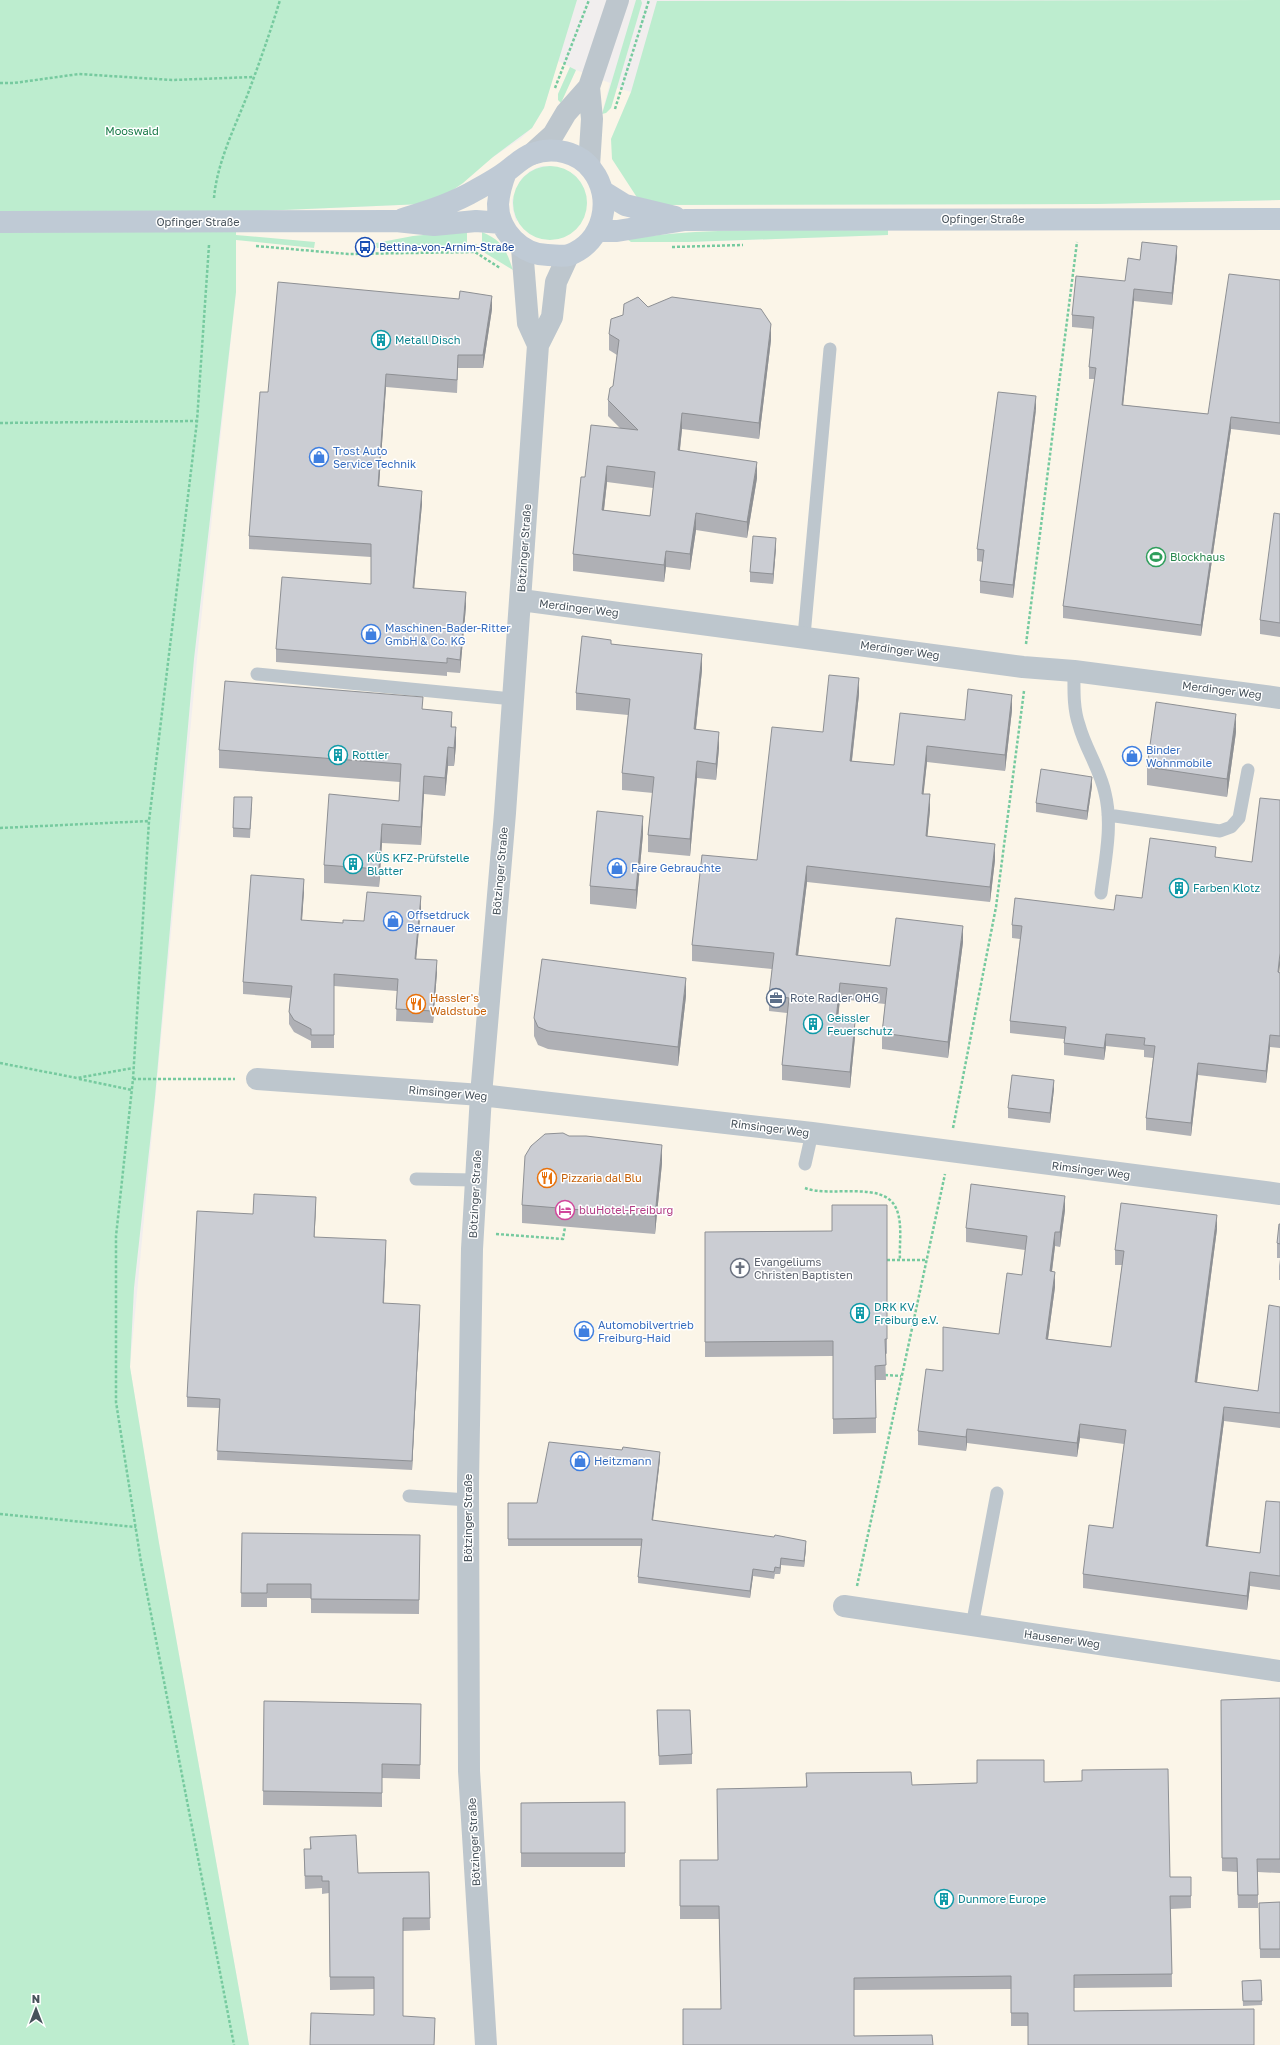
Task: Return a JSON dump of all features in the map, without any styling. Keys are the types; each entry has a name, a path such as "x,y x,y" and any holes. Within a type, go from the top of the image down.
{"main road":[{"name":"Opfinger Straße","path":"396,221 437,207 476,191 532,154 548,150 566,152 581,158 589,166 598,177 604,192 604,212 597,231 579,249 568,256"},
{"path":"506,172 501,186 498,205 502,223 514,242 522,248 538,255 568,256"},
{"name":"Opfinger Straße","path":"604,192 625,206 685,220"},
{"name":"Opfinger Straße","path":"597,231 617,231 685,220 1280,219"},
{"name":"Opfinger Straße","path":"0,222 213,223 396,221 434,225 476,221 502,223"}],"street":[{"path":"532,154 553,135 566,113 589,87 618,0"},
{"path":"589,87 592,119 589,166"},
{"name":"Bötzinger Straße","path":"522,248 528,323 538,345"},
{"name":"Bötzinger Straße","path":"486,2045 469,1771 468,1500 473,1232 481,1095 521,600 538,345 552,317 556,282 568,256"},
{"name":"Merdinger Weg","path":"521,600 804,636 1023,667 1074,671 1280,698"},
{"name":"Rimsinger Weg","path":"258,1079 481,1095 812,1133 1280,1194"},
{"name":"Hausener Weg","path":"848,1606 972,1626 1280,1671"}],"lane":[{"path":"804,636 830,349"},
{"path":"1074,671 1076,713 1079,727 1106,793 1108,815 1107,838 1101,893"},
{"path":"258,674 513,699"},
{"path":"1108,815 1220,831 1231,827 1239,818 1248,770"},
{"path":"805,1164 812,1133"},
{"path":"416,1179 476,1180"},
{"path":"972,1626 997,1493"},
{"path":"409,1496 468,1500"}],"path":[{"path":"234,2045 136,1527 116,1402 116,1236 133,1079 149,822 197,421 210,242 216,182 254,77 266,49 280,0"},
{"path":"554,90 589,0"},
{"path":"612,114 649,0"},
{"path":"0,83 14,83 79,74 172,80 254,77"},
{"path":"848,1606 901,1376 949,1152 996,907 1024,693 1023,667 1077,241"},
{"path":"0,423 197,421"},
{"path":"0,828 149,822"},
{"path":"1,1063 132,1090"},
{"path":"77,1078 133,1068"},
{"path":"133,1079 258,1079"},
{"path":"805,1188 815,1192 873,1192 885,1196 896,1208 899,1220 900,1260"},
{"path":"473,1232 563,1239 565,1227"},
{"path":"887,1260 926,1260"},
{"path":"886,1375 901,1376"},
{"path":"0,1514 136,1527"}],"shaded area":[{"path":"558,61 570,67 558,94 561,102 576,70 610,83 602,113 611,108 617,88 631,92 611,139 658,205 1097,204 1280,200 1280,2045 249,2045 159,1543 130,1367 197,659 236,292 236,212 423,204 520,139 532,128 544,108","holes":["541,166 552,166 574,174 582,184 586,195 587,206 516,221 512,200 521,179 530,171","888,230 888,235 688,242 631,242 664,234 696,232","439,232 377,248 377,243"]}],"green space":[{"name":"Mooswald","path":"0,0 577,0 544,108 532,128 493,157 463,183 440,199 423,204 236,212 236,235 315,242 314,248 236,240 236,292 194,659 155,1097 134,1288 130,1367 159,1543 249,2045 0,2045"},
{"path":"636,0 641,0 642,3 611,108 606,113 602,114"},
{"path":"1280,0 1280,200 1097,204 658,205 638,199 612,159 611,139 631,92 657,1"},
{"path":"570,67 576,70 561,103 558,100 558,94"},
{"path":"543,166 557,166 571,172 581,182 587,196 585,217 581,224 571,234 557,240 543,240 529,234 519,224 513,210 513,196 519,182 529,172"},
{"path":"757,230 888,230 888,235 688,242 631,242 627,239 692,232"},
{"path":"467,231 467,245 460,248 377,248 376,243 413,236"},
{"path":"482,232 495,239 503,247 513,270 485,253 482,247"}],"building":[{"path":"1142,242 1177,246 1172,293 1134,289 1122,405 1208,414 1229,274 1280,280 1280,423 1231,417 1201,625 1063,606 1096,368 1089,367 1094,317 1072,315 1076,276 1125,281 1128,258 1140,260"},
{"path":"278,282 459,299 460,291 492,296 483,355 458,355 457,380 386,374 378,486 422,491 413,588 466,592 460,660 447,658 447,663 276,649 282,577 371,584 371,544 249,536 260,392 268,392"},
{"path":"638,297 648,307 672,297 761,309 771,324 759,423 682,413 678,450 757,462 747,522 696,513 690,554 666,551 664,565 573,554 581,477 585,477 591,425 638,430 608,400 610,388 613,386 619,340 609,334 611,319 623,315 624,304","holes":["607,466 655,472 650,516 602,510"]},
{"path":"998,392 1036,396 1013,585 980,581 984,550 977,549"},
{"path":"1274,513 1280,514 1280,623 1260,620"},
{"path":"753,536 776,538 773,574 750,572"},
{"path":"582,636 611,640 611,644 702,654 694,729 719,732 716,764 697,761 690,839 648,835 654,777 622,773 630,699 576,693"},
{"path":"829,675 859,678 850,761 894,765 900,713 965,720 968,689 1012,695 1005,755 927,746 922,794 930,794 926,836 995,844 990,887 807,866 796,955 890,966 896,918 963,926 948,1042 882,1033 887,988 840,983 836,1020 855,1022 850,1072 782,1065 789,998 769,995 774,953 692,945 702,855 757,860 772,727 823,732"},
{"path":"225,681 423,697 422,709 452,712 451,727 456,727 454,748 448,747 445,778 424,776 421,827 382,824 379,869 324,865 329,794 399,801 401,764 219,750"},
{"path":"1156,702 1236,714 1227,779 1147,767"},
{"path":"1041,769 1092,777 1087,811 1036,803"},
{"path":"234,797 252,797 250,829 233,828"},
{"path":"1260,798 1280,800 1280,953 1278,972 1280,973 1280,1036 1270,1035 1266,1071 1198,1063 1191,1123 1146,1118 1155,1046 1144,1045 1145,1038 1106,1034 1104,1048 1064,1043 1066,1027 1010,1021 1022,926 1012,925 1015,898 1114,910 1116,895 1142,898 1150,838 1216,847 1215,857 1252,862"},
{"path":"597,811 643,816 636,890 590,886"},
{"path":"251,875 304,879 301,920 343,923 343,920 364,921 367,892 421,896 415,959 437,960 433,1011 396,1009 398,979 334,974 334,1035 311,1035 311,1029 294,1020 289,1012 292,986 243,982"},
{"path":"542,959 686,978 678,1047 548,1031 538,1027 534,1018"},
{"path":"1012,1075 1054,1080 1050,1113 1008,1108"},
{"path":"563,1133 569,1136 586,1136 662,1145 655,1216 522,1205 525,1156 531,1146 545,1134"},
{"path":"971,1184 1065,1196 1060,1232 1055,1232 1050,1271 1055,1272 1046,1339 1077,1343 1111,1347 1124,1251 1115,1250 1121,1203 1217,1215 1195,1382 1258,1391 1269,1305 1280,1307 1280,1413 1224,1407 1206,1546 1260,1553 1266,1501 1280,1502 1280,1576 1250,1572 1247,1596 1083,1574 1089,1525 1113,1528 1126,1430 1080,1424 1077,1443 967,1429 966,1437 918,1431 926,1369 943,1371 943,1327 999,1334 1007,1273 1022,1275 1027,1236 966,1228"},
{"path":"254,1194 316,1197 314,1237 386,1240 383,1303 420,1305 412,1461 217,1451 220,1399 187,1397 197,1211 253,1214"},
{"path":"832,1205 887,1205 886,1365 875,1366 876,1418 833,1419 833,1341 705,1342 705,1232 832,1231"},
{"path":"1280,1224 1280,1244 1277,1243"},
{"path":"549,1442 622,1450 623,1447 660,1452 652,1520 774,1537 775,1535 806,1541 804,1561 781,1558 780,1568 775,1567 774,1572 753,1569 750,1591 638,1577 642,1539 508,1539 508,1503 537,1503"},
{"path":"242,1533 420,1535 419,1600 311,1599 311,1584 267,1584 267,1593 241,1593"},
{"path":"1280,1698 1280,1859 1257,1859 1258,1895 1238,1895 1237,1858 1222,1858 1221,1700"},
{"path":"264,1701 421,1704 420,1765 382,1764 382,1793 263,1791"},
{"path":"657,1710 690,1710 692,1754 659,1756"},
{"name":"Dunmore Europe","path":"977,1760 1044,1760 1044,1782 1082,1781 1082,1770 1168,1769 1170,1877 1191,1877 1191,1896 1170,1896 1172,1974 1074,1975 1074,2011 1254,2009 1254,2045 1028,2045 1028,2013 1011,2013 1011,1976 854,1978 854,2036 932,2035 933,2045 683,2045 683,2009 721,2009 719,1906 680,1906 680,1860 718,1860 717,1789 807,1787 806,1773 911,1772 912,1785 977,1783"},
{"path":"625,1802 625,1853 521,1853 521,1803"},
{"path":"356,1835 358,1873 429,1872 430,1918 403,1918 403,2016 435,2018 434,2045 310,2045 311,2013 374,2015 374,1977 330,1977 329,1881 322,1881 322,1876 305,1876 304,1849 311,1849 310,1837"},
{"path":"1280,1902 1280,1949 1260,1949 1259,1903"},
{"path":"1261,1980 1262,2001 1243,2001 1242,1981"}],"place":[{"name":"Bettina-von-Arnim-Straße","path":"365,247"},
{"name":"Metall Disch","path":"381,340"},
{"name":"Trost Auto Service Technik","path":"319,457"},
{"name":"Blockhaus","path":"1156,557"},
{"name":"Maschinen-Bader-Ritter GmbH & Co. KG","path":"371,634"},
{"name":"Rottler","path":"338,755"},
{"name":"Binder Wohnmobile","path":"1132,756"},
{"name":"KÜS KFZ-Prüfstelle Blatter","path":"353,864"},
{"name":"Faire Gebrauchte","path":"617,868"},
{"name":"Farben Klotz","path":"1179,888"},
{"name":"Offsetdruck Bernauer","path":"393,921"},
{"name":"Rote Radler OHG","path":"776,998"},
{"name":"Hassler's Waldstube","path":"416,1004"},
{"name":"Geissler Feuerschutz","path":"813,1024"},
{"name":"Pizzaria dal Blu","path":"547,1178"},
{"name":"bluHotel-Freiburg","path":"565,1210"},
{"name":"Evangeliums Christen Baptisten","path":"740,1268"},
{"name":"DRK KV Freiburg e.V.","path":"860,1313"},
{"name":"Automobilvertrieb Freiburg-Haid","path":"584,1331"},
{"name":"Heitzmann","path":"580,1461"},
{"name":"Dunmore Europe","path":"944,1899"}]}
